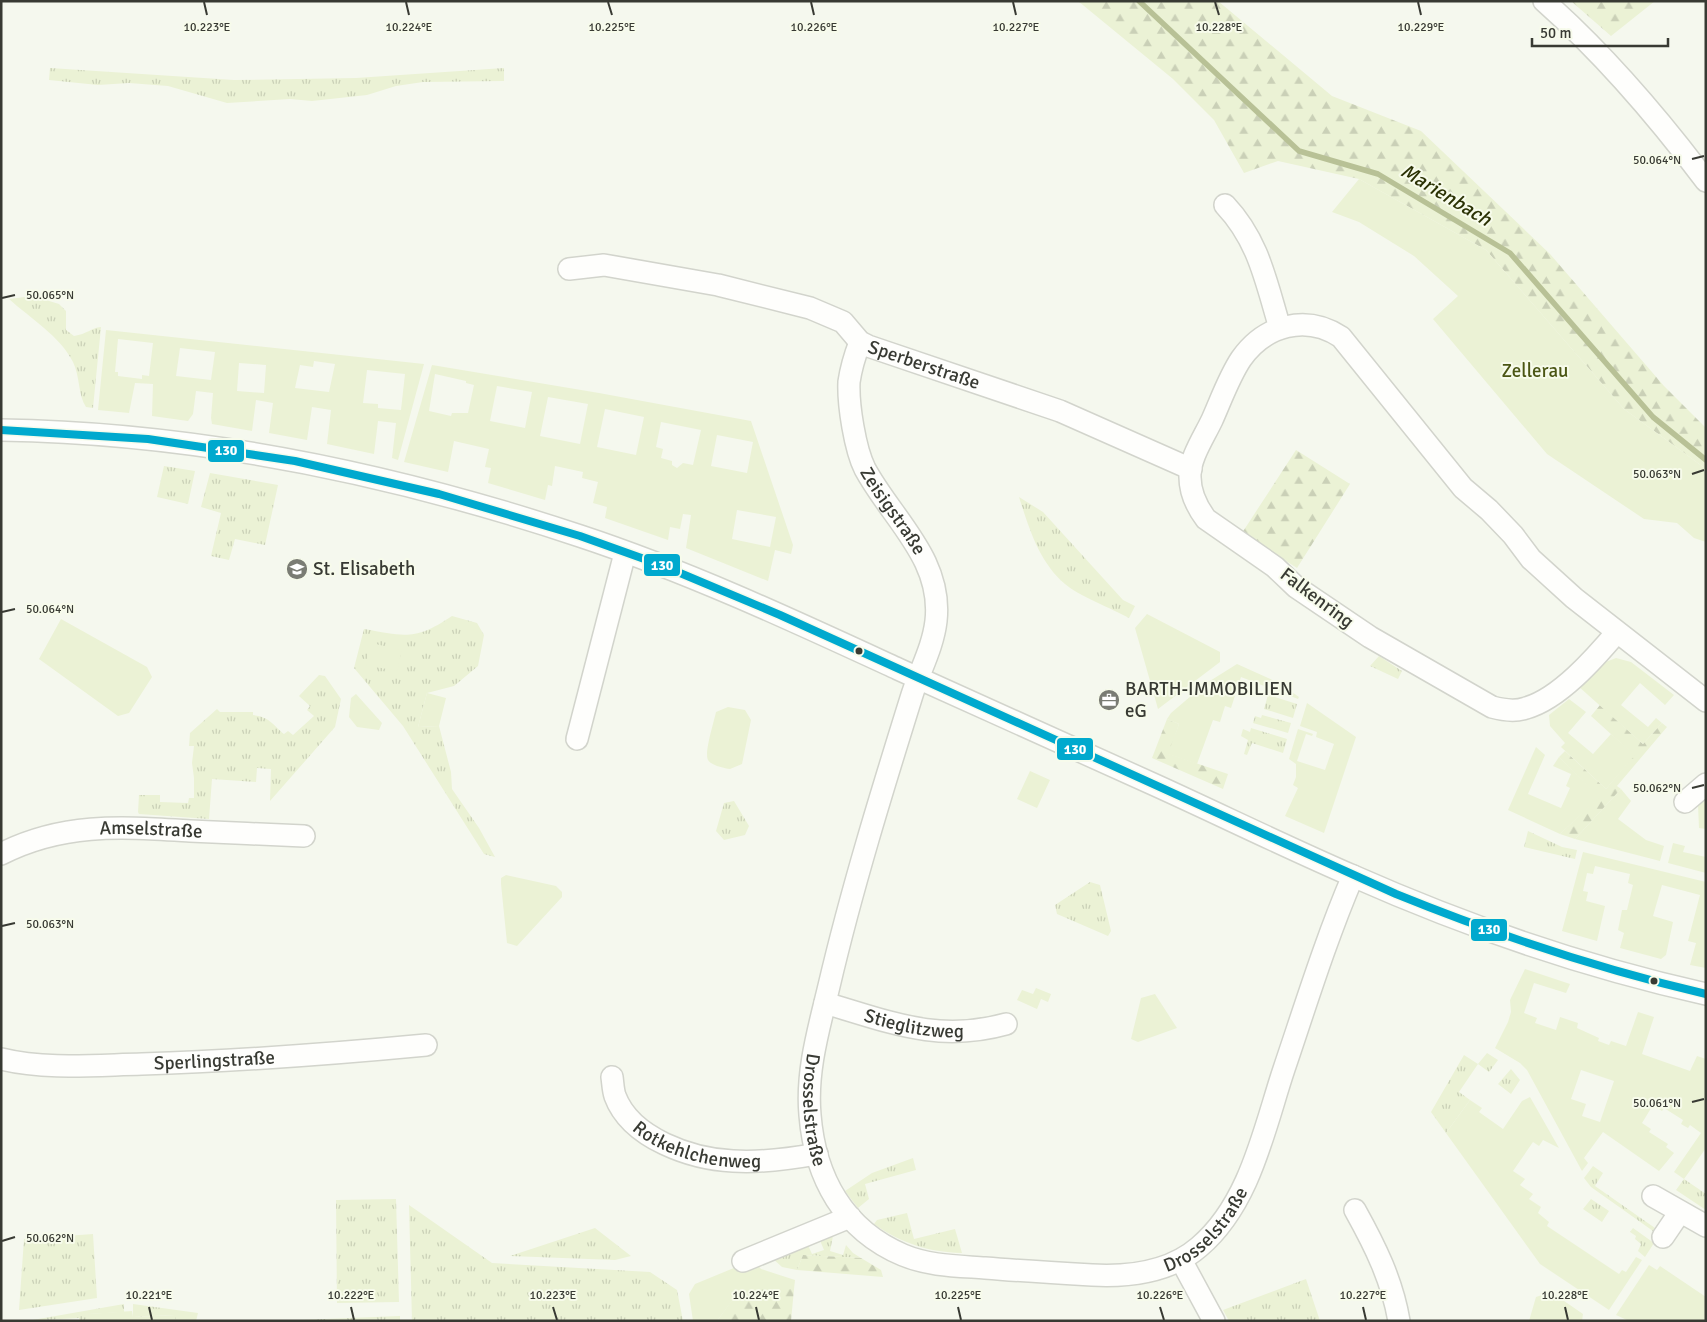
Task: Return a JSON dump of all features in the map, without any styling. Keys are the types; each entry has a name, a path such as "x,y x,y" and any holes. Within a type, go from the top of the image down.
{"street":[{"path":"1544,1 1599,53 1634,90 1706,181"},
{"path":"1225,205 1244,226 1252,239 1280,328"},
{"name":"Sperberstraße","path":"569,269 604,265 709,283 756,294 832,316 843,322 860,342 881,351 1005,391 1060,412 1191,469"},
{"name":"Falkenring","path":"1617,632 1584,667 1540,703 1519,710 1492,707 1425,667 1377,642 1296,587 1275,567 1215,526 1199,511 1194,498 1189,476 1191,469 1241,359 1256,342 1280,328 1291,325 1310,324 1327,329 1341,337 1463,488 1489,510 1548,576 1706,701"},
{"name":"Zeisigstraße","path":"860,342 849,381 851,411 860,455 873,482 918,546 928,567 936,593 935,627 918,678"},
{"path":"1,430 84,433 164,441 340,470 470,503 580,536 750,602 1353,876 1478,926 1562,955 1654,982 1706,994"},
{"path":"577,739 626,553"},
{"name":"Drosselstraße","path":"918,678 858,871 813,1057 809,1095 810,1115 817,1154 832,1194 850,1217 872,1239 906,1256 925,1262 1113,1276 1150,1270 1181,1260 1205,1241 1224,1220 1248,1176 1328,938 1353,876"},
{"path":"1685,802 1706,784"},
{"name":"Amselstraße","path":"1,854 42,838 91,828 138,828 304,836"},
{"name":"Stieglitzweg","path":"825,1003 914,1028 941,1033 973,1032 1006,1024"},
{"name":"Sperlingstraße","path":"1,1059 63,1065 189,1062 294,1057 426,1045"},
{"name":"Rotkehlchenweg","path":"612,1077 614,1094 626,1114 650,1135 682,1150 732,1161 768,1161 817,1154"},
{"path":"1653,1196 1706,1226"},
{"path":"1355,1210 1390,1280 1399,1321"},
{"path":"1663,1237 1680,1212"},
{"path":"743,1261 850,1217"},
{"path":"1181,1260 1214,1321"}],"green space":[{"path":"1078,1 1218,1 1332,96 1421,131 1550,254 1664,386 1706,428 1706,469 1624,409 1486,250 1359,179 1278,161 1244,173 1214,120 1173,79"},
{"path":"1571,1 1655,1 1611,36"},
{"path":"50,68 234,80 356,78 504,68 504,81 423,82 396,86 367,95 312,101 290,99 227,103 168,86 129,83 98,85 49,80"},
{"name":"Zellerau","path":"1359,179 1486,250 1624,409 1706,469 1706,542 1694,538 1677,523 1644,519 1547,454 1433,319 1458,296 1414,256 1359,222 1332,212"},
{"path":"33,296 59,304 66,311 66,330 74,336 101,327 93,408 86,407 83,402 77,373 68,353 53,336 9,299"},
{"path":"106,330 424,364 398,460 392,458 396,423 378,421 374,454 327,444 331,410 312,407 307,440 269,433 273,403 256,400 252,431 212,424 213,393 196,391 193,414 188,421 152,416 153,384 135,383 129,413 98,410","holes":["118,339 153,343 149,376 142,375 142,379 118,376 118,372 115,372","180,348 215,352 211,380 176,376","314,361 335,364 329,392 295,388 300,365 313,367","239,363 266,365 264,393 237,391","367,370 405,374 401,410 378,408 378,404 363,403"]},
{"path":"432,365 751,421 793,545 791,554 775,550 768,581 686,548 691,515 683,514 680,529 670,527 668,540 605,518 607,507 593,503 598,482 582,478 583,472 555,466 552,486 548,485 545,500 488,483 491,468 485,467 489,449 454,441 448,472 404,462","holes":["435,374 466,381 466,383 474,385 468,413 452,413 451,416 429,411","497,386 532,392 525,428 490,421","548,397 588,404 580,444 540,436","605,409 644,417 636,455 597,447","661,422 701,430 693,465 683,463 677,468 672,465 672,461 661,458 663,449 656,447","717,435 753,442 747,473 711,466","737,510 776,517 770,547 732,539"]},
{"path":"1296,450 1350,484 1297,568 1242,533"},
{"path":"164,466 195,471 188,504 157,497"},
{"path":"210,473 278,485 265,545 235,539 229,560 211,556 221,513 201,507"},
{"path":"1019,497 1043,512 1123,600 1135,606 1129,618 1078,593 1056,575 1036,544"},
{"path":"1147,614 1220,652 1220,662 1158,709 1135,628"},
{"path":"452,616 477,623 484,635 478,666 454,686 427,693 418,727 439,726 451,772 452,789 479,828 495,857 484,854 403,726 354,668 364,629 400,635 419,633"},
{"path":"61,619 147,667 152,677 129,713 118,716 39,659"},
{"path":"371,643 402,650 397,671 366,665"},
{"path":"1379,656 1402,671 1398,679 1370,666"},
{"path":"1616,658 1631,662 1674,695 1665,705 1640,683 1621,705 1648,727 1656,718 1662,723 1643,744 1578,686 1603,663"},
{"path":"1237,664 1279,683 1299,697 1298,699 1241,677 1231,708 1225,706 1220,722 1213,720 1197,764 1168,754 1179,724 1167,719 1171,713 1205,684"},
{"path":"319,675 325,676 341,699 335,727 270,801 271,769 257,768 256,782 212,779 209,819 139,814 139,795 160,795 160,802 188,803 189,798 194,798 192,763 194,746 189,746 190,733 217,709 220,712 253,712 253,715 267,720 284,734 288,731 293,735 314,716 307,710 310,706 299,696"},
{"path":"427,693 446,698 439,726 418,727"},
{"path":"356,694 382,723 379,730 357,727 349,717 351,698"},
{"path":"1268,695 1297,704 1293,718 1264,709"},
{"path":"1569,699 1586,712 1568,733 1593,754 1611,734 1635,755 1606,789 1561,747 1565,743 1550,726 1549,715"},
{"path":"1307,703 1356,737 1324,833 1285,816 1298,788 1293,785 1296,777 1296,764 1289,759 1298,729 1313,734 1312,736 1306,734 1297,761 1325,770 1334,744 1316,737 1317,732 1300,726"},
{"path":"1600,705 1643,744 1662,723 1667,727 1617,786 1621,789 1575,839 1560,834 1599,797 1559,757 1565,751 1606,789 1634,755 1591,716"},
{"path":"728,707 745,710 751,720 742,764 730,769 712,764 707,756 716,712"},
{"path":"1262,715 1291,723 1288,733 1253,723 1255,716 1261,718"},
{"path":"1167,719 1179,724 1169,754 1228,774 1223,789 1152,758"},
{"path":"1251,728 1287,739 1283,753 1252,743 1247,755 1244,754 1248,740 1241,736 1243,729 1250,732"},
{"path":"1536,747 1545,755 1528,794 1561,808 1570,788 1566,786 1571,774 1553,766 1559,757 1600,797 1560,834 1508,810"},
{"path":"1030,771 1050,780 1037,808 1017,799"},
{"path":"1621,789 1631,801 1618,819 1646,840 1664,846 1660,861 1575,839"},
{"path":"1706,797 1706,829 1699,828 1698,805"},
{"path":"734,801 749,826 745,835 724,840 716,831 724,803"},
{"path":"1528,831 1562,847 1577,850 1575,859 1524,847"},
{"path":"1673,843 1685,846 1683,852 1706,857 1706,873 1668,863"},
{"path":"1583,852 1706,882 1706,968 1690,965 1696,943 1688,941 1700,895 1662,885 1653,916 1673,922 1666,955 1661,959 1620,948 1624,933 1618,930 1622,910 1627,910 1633,885 1628,883 1630,874 1595,866 1593,874 1587,873 1583,891 1588,892 1586,901 1605,906 1597,941 1562,931"},
{"path":"506,875 556,886 562,892 562,897 517,946 507,943 501,884 501,878"},
{"path":"1090,882 1100,885 1111,931 1108,936 1057,914 1055,905"},
{"path":"1525,969 1570,984 1566,993 1534,983 1524,1013 1537,1018 1535,1023 1556,1030 1560,1017 1578,1023 1577,1028 1599,1038 1598,1041 1609,1045 1611,1041 1626,1046 1638,1012 1654,1017 1642,1054 1690,1071 1697,1056 1706,1059 1706,1148 1684,1179 1674,1172 1701,1133 1690,1125 1688,1128 1681,1124 1683,1120 1664,1108 1662,1111 1653,1105 1642,1123 1651,1129 1649,1132 1668,1144 1666,1147 1674,1153 1659,1171 1603,1132 1584,1158 1588,1163 1582,1171 1527,1070 1520,1063 1495,1048 1508,1022 1511,1012 1510,1000","holes":["1581,1070 1614,1081 1600,1122 1582,1116 1586,1104 1571,1099"]},
{"path":"1036,988 1051,994 1048,1002 1041,999 1037,1009 1017,1000 1022,990 1033,994"},
{"path":"1155,994 1177,1028 1138,1042 1131,1039 1141,998"},
{"path":"1487,1053 1498,1060 1489,1072 1478,1064"},
{"path":"1464,1055 1478,1064 1459,1092 1470,1100 1446,1133 1431,1112"},
{"path":"1511,1069 1520,1080 1511,1094 1498,1084"},
{"path":"1530,1097 1559,1148 1543,1140 1539,1146 1533,1142 1513,1171 1525,1179 1520,1185 1533,1194 1529,1199 1541,1207 1538,1213 1549,1222 1547,1226 1619,1274 1622,1270 1626,1272 1636,1257 1642,1260 1609,1310 1540,1264 1446,1133 1470,1100 1482,1108 1479,1112 1503,1129 1522,1101"},
{"path":"913,1158 916,1170 865,1184 869,1199 858,1208 845,1191 872,1173"},
{"path":"1593,1166 1603,1173 1595,1186 1655,1228 1653,1231 1591,1187 1584,1178"},
{"path":"1684,1179 1706,1194 1706,1210 1676,1190"},
{"path":"396,1199 399,1302 337,1303 336,1200"},
{"path":"1591,1199 1609,1211 1602,1222 1583,1209"},
{"path":"409,1205 492,1263 650,1272 677,1290 683,1321 412,1321"},
{"path":"907,1213 914,1239 955,1229 962,1253 938,1251 915,1245 884,1231 874,1224 877,1220"},
{"path":"595,1228 631,1256 615,1260 510,1256"},
{"path":"1633,1228 1654,1243 1645,1257 1638,1251 1641,1244 1635,1239 1636,1236 1630,1232"},
{"path":"93,1234 97,1298 19,1310 24,1239"},
{"path":"831,1234 833,1236 830,1251 843,1255 846,1245 861,1258 803,1255 797,1270 782,1267 771,1257 807,1243 812,1254 824,1250 819,1238"},
{"path":"803,1255 861,1258 881,1270 883,1277 797,1270"},
{"path":"746,1263 756,1263 761,1269 795,1280 794,1289 740,1290 717,1321 693,1321 689,1294 695,1284"},
{"path":"1649,1265 1657,1270 1660,1266 1706,1297 1706,1321 1629,1321 1616,1315"},
{"path":"1306,1279 1320,1321 1229,1321 1223,1310"},
{"path":"740,1289 794,1289 791,1321 717,1321"},
{"path":"1551,1292 1583,1314 1582,1321 1529,1321 1536,1297"},
{"path":"124,1304 124,1312 89,1314 89,1321 80,1321 79,1318 27,1321"},
{"path":"133,1304 198,1313 196,1321 175,1321 174,1315 133,1317"},
{"path":"132,1311 133,1317 175,1315 175,1321 89,1321 88,1314"},
{"path":"400,1316 400,1321 274,1321"}],"waterway":[{"name":"Marienbach","path":"1139,1 1299,151 1378,174 1510,253 1653,417 1706,460"}],"transit line":[{"name":"130","path":"1,430 148,439 295,461 439,494 580,536 661,565 780,615 1396,894 1549,950 1627,974 1706,994"}],"place":[{"name":"St. Elisabeth","path":"297,569"},
{"name":"BARTH-IMMOBILIEN eG","path":"1109,700"}]}
